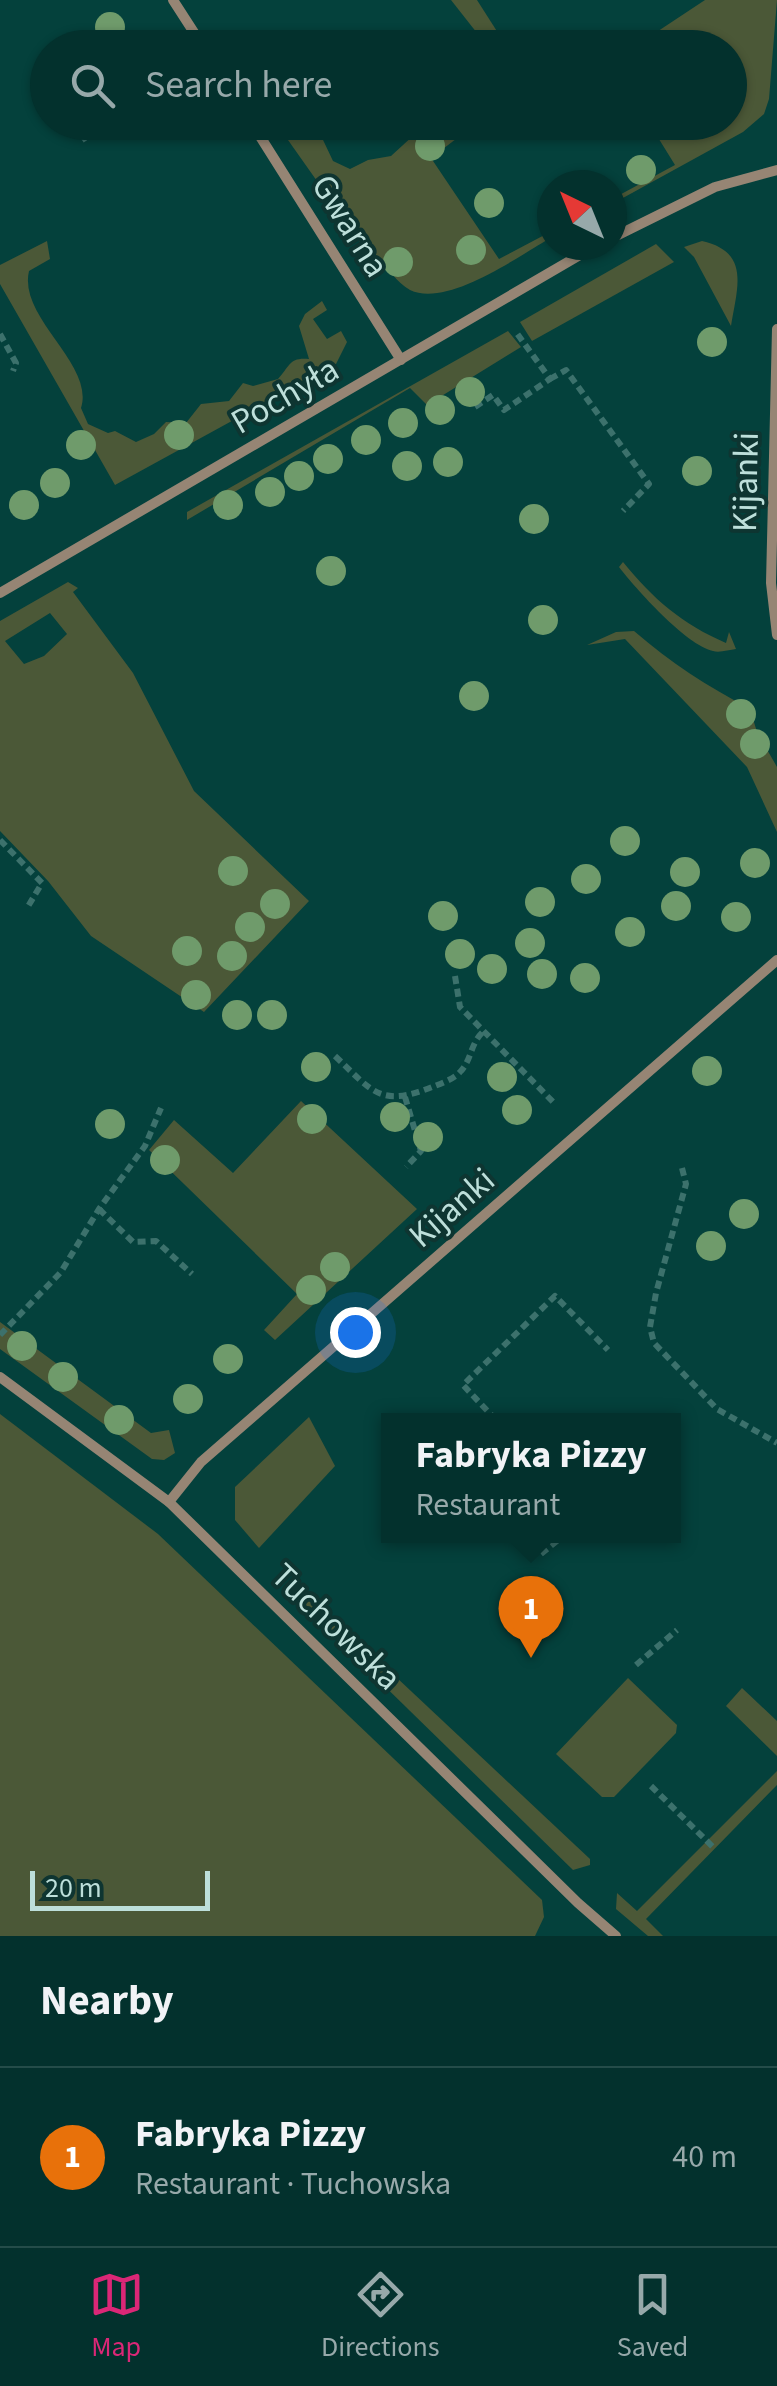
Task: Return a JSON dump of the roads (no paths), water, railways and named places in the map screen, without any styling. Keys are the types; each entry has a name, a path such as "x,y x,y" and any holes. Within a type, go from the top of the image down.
{"street":[{"path":"174,0 193,30"},
{"name":"Gwarna","path":"262,140 401,360"},
{"path":"627,231 715,187 777,170"},
{"name":"Pochyła","path":"0,593 571,260"},
{"name":"Kijanki","path":"777,329 771,583 777,635"},
{"name":"Kijanki","path":"169,1502 201,1462 777,960"},
{"name":"Tuchowska","path":"0,1377 169,1502 616,1936"}],"place":[{"name":"Fabryka Pizzy","path":"531,1658"}]}
